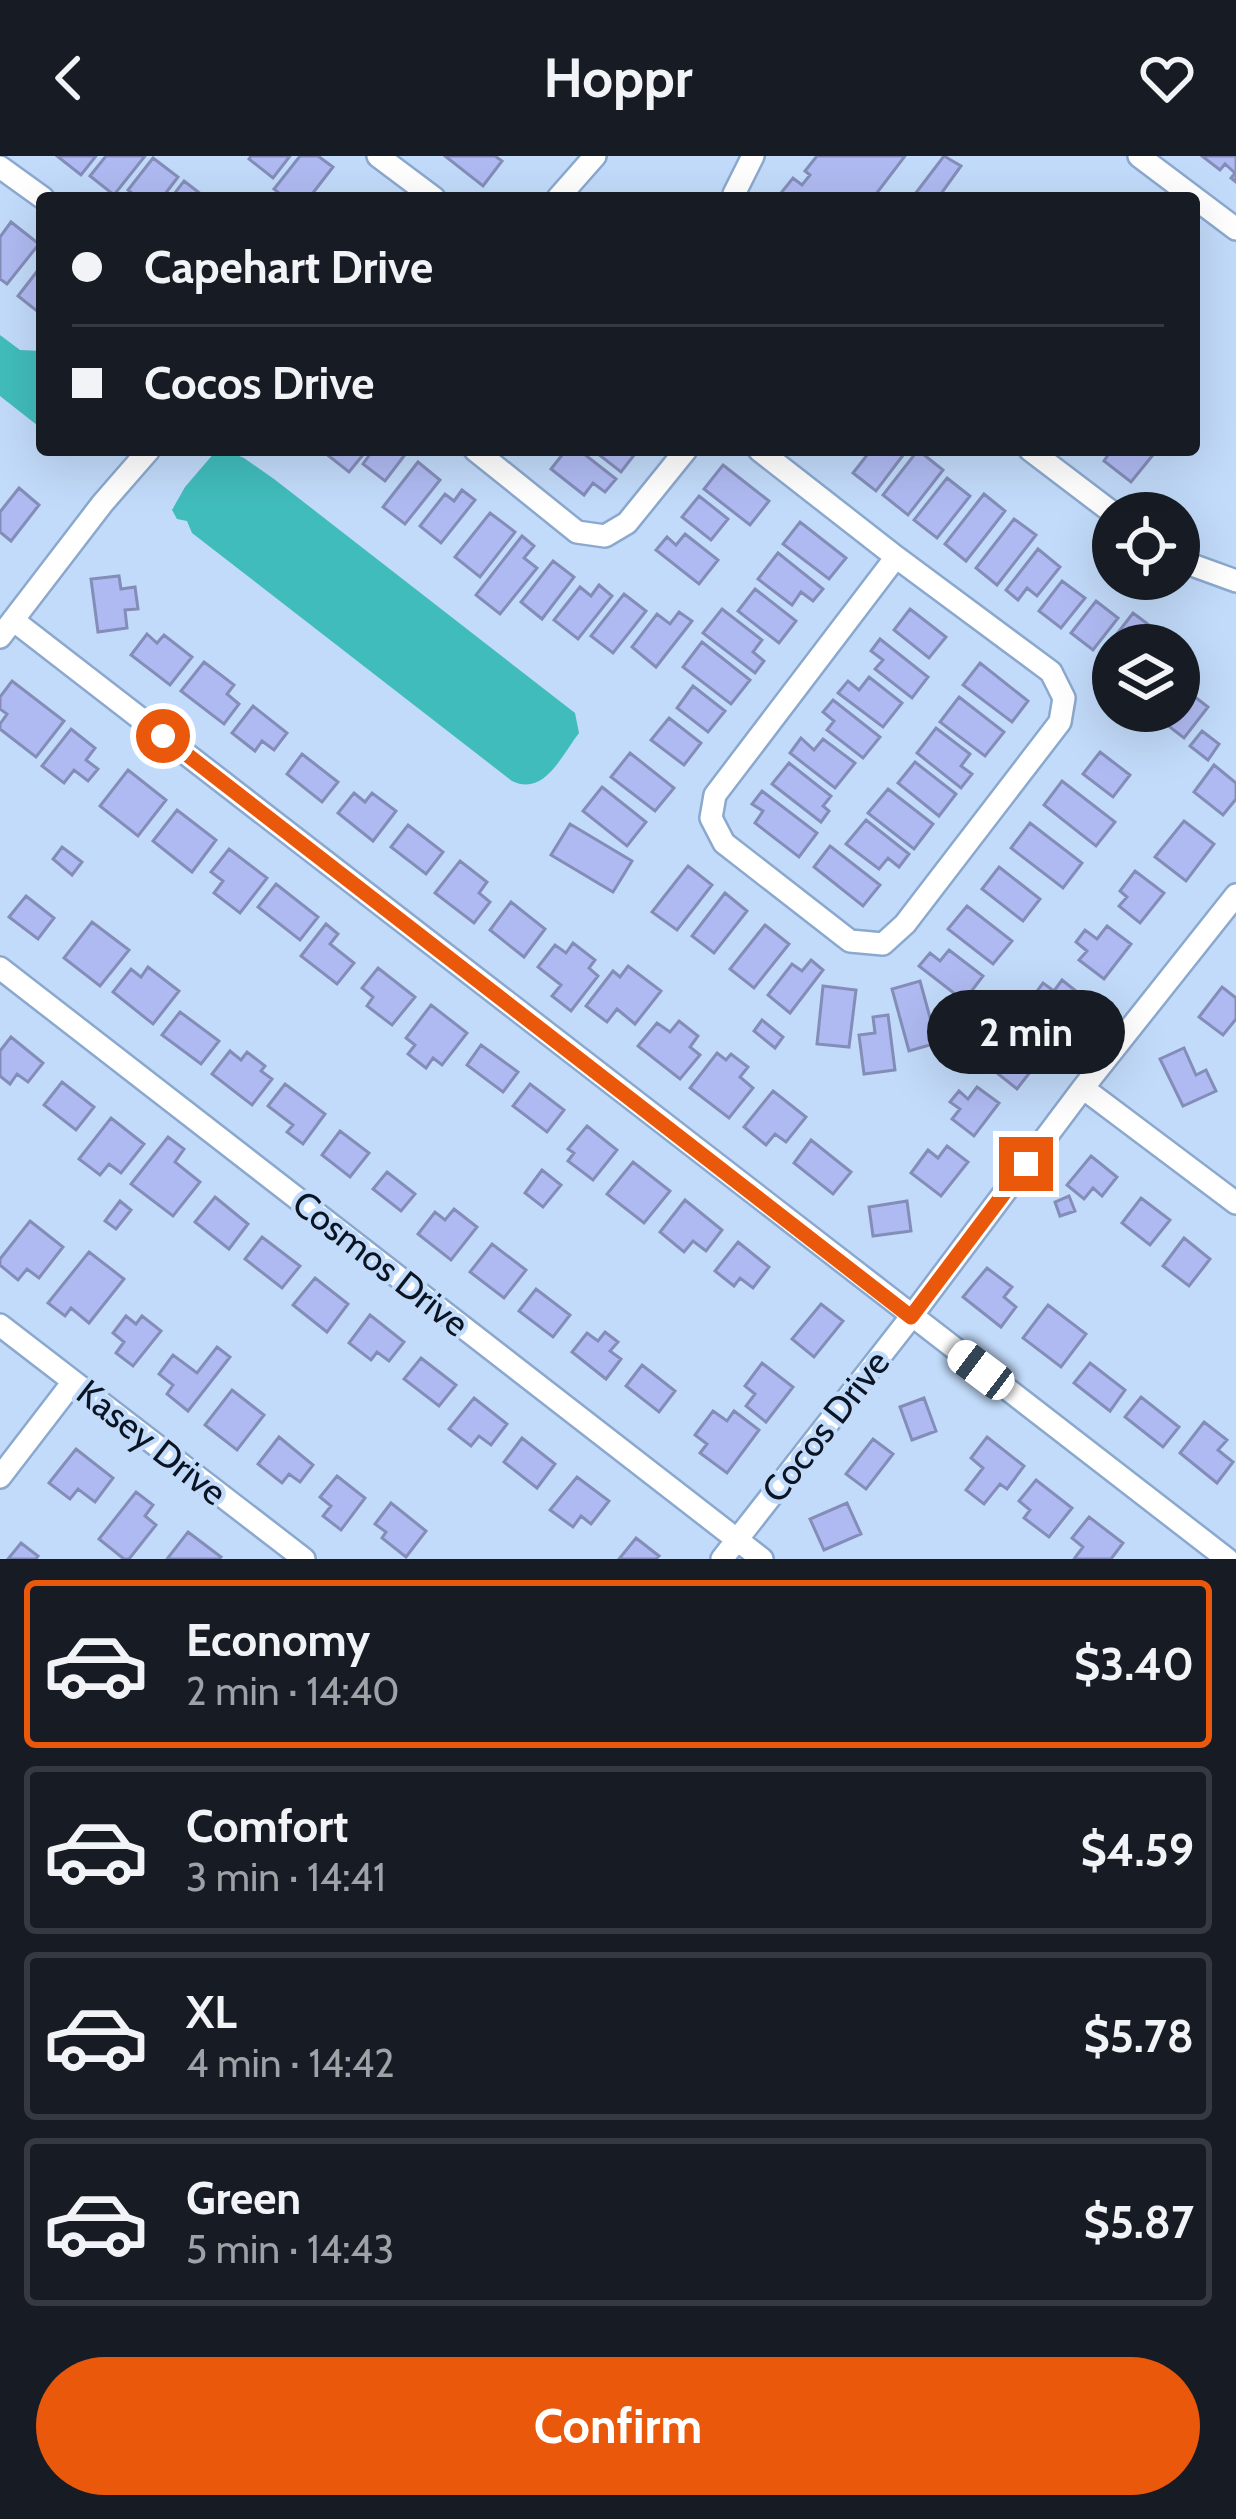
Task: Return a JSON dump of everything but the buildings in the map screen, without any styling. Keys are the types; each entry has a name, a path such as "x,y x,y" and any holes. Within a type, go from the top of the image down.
{"street":[{"path":"563,192 595,156"},
{"path":"735,192 753,156"},
{"path":"1139,156 1186,192"},
{"path":"387,159 427,192"},
{"path":"0,167 36,192"},
{"path":"1200,203 1236,230"},
{"path":"144,456 6,629 1227,1559"},
{"path":"482,456 577,532 605,536 627,523 681,456"},
{"path":"767,456 1051,672 1064,698 1060,722 905,924 883,944 850,940 724,843 711,818 715,795 896,557"},
{"path":"1038,456 1092,497"},
{"path":"1200,568 1236,580"},
{"name":"Cocos Drive","path":"722,1559 1236,895"},
{"name":"Cosmos Drive","path":"0,968 762,1559"},
{"path":"1083,1088 1236,1202"},
{"name":"Kasey Drive","path":"0,1325 304,1559"},
{"path":"0,1477 73,1382"}],"shaded area":[{"path":"0,335 20,350 36,351 36,424 0,396"},
{"path":"212,456 244,458 575,713 579,733 543,779 523,784 512,781 192,533 187,521 177,519 172,510"}],"route":[{"path":"163,736 911,1317 1026,1164"}]}
